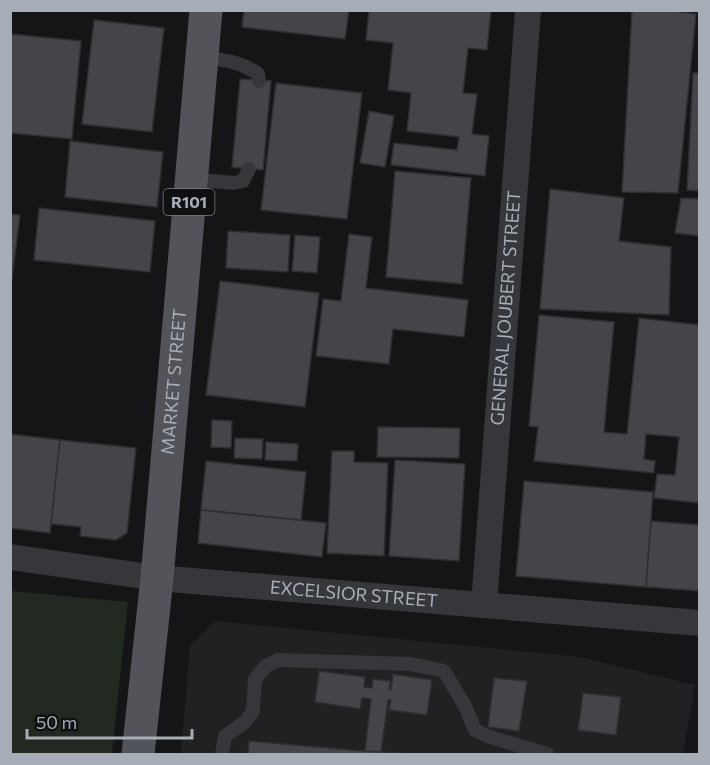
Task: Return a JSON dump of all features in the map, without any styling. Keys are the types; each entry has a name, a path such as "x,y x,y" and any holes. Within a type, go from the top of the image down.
{"main road":[{"name":"MARKET STREET","path":"138,754 157,579 206,10"}],"street":[{"name":"GENERAL JOUBERT STREET","path":"484,605 528,10"},
{"name":"EXCELSIOR STREET","path":"10,558 157,579 699,623"}],"lane":[{"path":"202,57 234,62 251,68 258,74 259,81"},
{"path":"191,179 233,183 243,181 249,169"},
{"path":"222,754 225,736 245,722 253,711 255,679 266,666 278,660 410,664 444,671 465,706 474,730 547,754"}],"shaded area":[{"path":"11,591 128,602 112,754 11,754"},
{"path":"215,621 580,657 695,685 683,754 181,754 190,646"}],"building":[{"path":"244,10 349,10 345,39 242,27"},
{"path":"369,10 491,10 487,50 468,48 463,93 477,94 472,134 489,136 485,176 391,165 394,143 457,150 459,137 407,131 411,93 388,90 393,43 366,40"},
{"path":"632,10 664,10 696,14 678,193 622,192"},
{"path":"94,20 164,28 152,132 82,124"},
{"path":"10,34 81,41 72,139 10,133"},
{"path":"693,73 700,73 700,191 687,190"},
{"path":"240,79 271,81 263,170 232,167"},
{"path":"276,83 362,93 347,219 261,210"},
{"path":"369,111 394,116 385,167 360,163"},
{"path":"70,141 163,152 157,207 65,197"},
{"path":"395,171 471,178 462,284 386,277"},
{"path":"550,189 624,198 619,241 671,247 669,315 540,309"},
{"path":"681,198 700,199 700,236 675,233"},
{"path":"39,208 155,221 150,272 34,260"},
{"path":"10,214 20,215 10,294"},
{"path":"228,231 290,235 288,272 226,268"},
{"path":"349,234 372,237 366,288 468,300 464,337 393,329 389,364 316,356 323,299 341,301"},
{"path":"295,235 320,237 317,273 292,271"},
{"path":"220,281 319,293 305,407 206,395"},
{"path":"539,315 614,322 604,432 627,434 639,318 700,325 700,503 654,498 657,474 675,475 679,437 646,434 644,459 655,461 654,473 534,461 538,427 529,426"},
{"path":"212,420 232,421 231,448 211,447"},
{"path":"378,427 460,428 459,458 377,457"},
{"path":"10,434 60,440 50,533 10,528"},
{"path":"235,438 263,439 262,459 234,458"},
{"path":"60,440 136,448 127,533 116,540 80,536 81,527 51,524"},
{"path":"266,442 298,444 297,461 265,460"},
{"path":"332,451 354,451 354,462 388,463 384,556 327,553"},
{"path":"395,460 465,464 459,561 389,556"},
{"path":"206,461 306,472 301,520 201,510"},
{"path":"524,481 653,492 646,587 516,576"},
{"path":"201,510 326,523 322,557 198,543"},
{"path":"651,521 700,525 700,591 646,587"},
{"path":"319,671 365,677 364,687 372,688 373,679 390,681 389,690 391,690 393,674 432,680 427,715 389,710 391,700 388,700 381,752 365,751 371,699 362,698 360,709 315,702"},
{"path":"494,678 527,681 519,731 488,727"},
{"path":"583,693 621,697 616,735 578,730"},
{"path":"249,741 365,751 414,754 248,754"}]}
